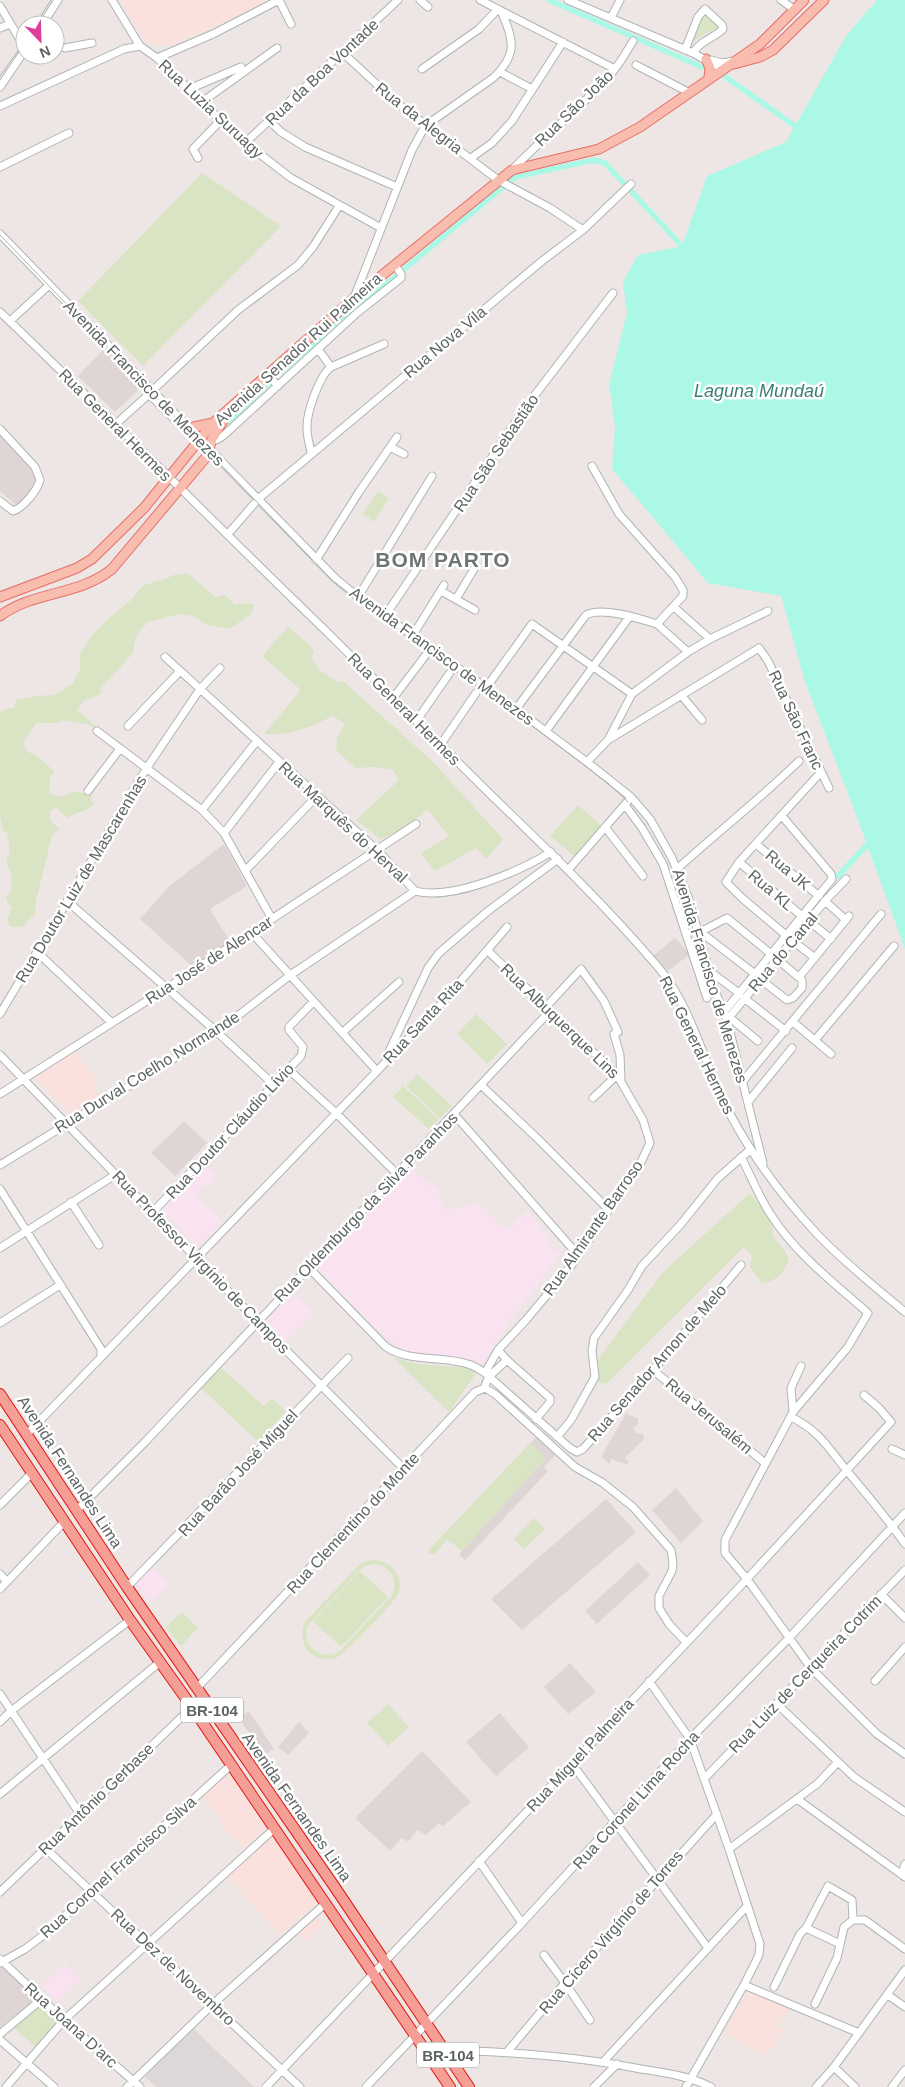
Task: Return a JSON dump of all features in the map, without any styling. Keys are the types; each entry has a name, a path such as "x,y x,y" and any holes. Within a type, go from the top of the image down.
{"highway":[{"name":"Avenida Fernandes Lima","path":"0,1394 127,1587 469,2087"},
{"name":"Avenida Fernandes Lima","path":"0,1425 130,1620 326,1902 372,1974 450,2087"}],"main road":[{"path":"0,597 85,564 127,527 169,479 213,423 233,405 273,380 354,298 399,271 427,239 502,183 512,170 598,149 640,127 709,77 760,44 804,0"},
{"path":"728,66 773,50 824,0"},
{"path":"704,58 710,68 709,77"},
{"path":"0,616 11,609 81,587 104,575 138,539 197,468 210,450 212,439 233,405"},
{"path":"189,428 213,423"},
{"path":"185,459 194,462 197,468"},
{"path":"144,508 148,515 154,519"},
{"path":"127,527 135,532 138,539"}],"street":[{"path":"48,15 58,0"},
{"name":"Rua Luzia Suruagy","path":"112,0 140,46 157,58 245,144 291,178 381,228"},
{"path":"157,58 213,34 279,0 292,24"},
{"name":"Rua da Boa Vontade","path":"245,144 398,0"},
{"path":"420,0 428,7"},
{"path":"480,0 615,69"},
{"path":"568,0 704,58 728,66"},
{"path":"610,18 620,0"},
{"path":"781,0 795,10"},
{"path":"0,6 5,24 15,36"},
{"path":"422,69 479,29 500,10"},
{"path":"354,298 412,150 425,126 500,72 510,54 513,41 500,10"},
{"path":"685,50 698,17 705,10 723,28 718,33 701,42 693,53"},
{"name":"Rua São João","path":"512,170 535,145 589,98 615,69 633,41"},
{"path":"471,158 501,134 562,42"},
{"path":"65,48 92,43"},
{"path":"0,106 124,49 140,46"},
{"path":"202,102 277,48"},
{"name":"Rua da Alegria","path":"343,53 385,94 502,183 550,208 583,230"},
{"path":"704,58 728,66"},
{"path":"0,87 15,64"},
{"path":"636,65 688,92"},
{"path":"189,89 241,67"},
{"path":"500,72 532,89"},
{"path":"198,158 193,149 220,120"},
{"path":"270,121 281,132 305,147 397,187"},
{"path":"0,167 69,133"},
{"name":"Rua Nova Vila","path":"228,534 256,502 312,453 542,261 583,230 629,186"},
{"path":"116,424 238,310 298,264 313,247 339,206"},
{"name":"Avenida Francisco de Menezes","path":"0,234 151,392 189,428 198,441 210,450 256,502 316,560 358,597 588,762 631,797 650,819 677,869 699,931 708,970 718,999 727,1017 748,1102 755,1149 784,1196 819,1236 905,1312"},
{"name":"Avenida Senador Rui Palmeira","path":"212,439 219,440 273,380 318,349 399,271"},
{"path":"10,321 46,288"},
{"name":"Rua São Sebastião","path":"385,616 525,408 613,293"},
{"name":"Rua General Hermes","path":"0,312 551,852 634,940 669,982 681,1004 729,1112 755,1149"},
{"path":"312,453 306,429 320,379 331,366 384,344"},
{"path":"318,349 331,366"},
{"path":"151,392 198,441"},
{"path":"0,429 35,467 40,476 37,488 16,510 13,511 0,501"},
{"path":"316,560 397,437"},
{"path":"390,447 404,454"},
{"path":"592,466 619,514 682,587 682,599 658,624"},
{"path":"358,597 432,476"},
{"path":"456,600 474,569"},
{"path":"413,635 442,588 456,600 475,610"},
{"path":"674,608 710,639"},
{"path":"588,762 608,740 632,694 688,652 710,639 768,611"},
{"path":"516,709 562,646 590,612 630,616 658,624 688,652"},
{"path":"546,731 630,616"},
{"path":"486,688 532,624 632,694"},
{"name":"Rua São Franc","path":"681,695 758,648 763,652 829,788"},
{"path":"394,697 425,656"},
{"name":"Rua Marquês do Herval","path":"165,657 247,729 256,742 377,850 415,891 433,893 464,888 525,867 551,852"},
{"name":"Rua Doutor Luiz de Mascarenhas","path":"0,1014 146,770 200,689 220,668"},
{"path":"128,726 180,671"},
{"path":"417,720 449,674"},
{"path":"441,744 476,693"},
{"path":"608,740 681,695 702,720"},
{"path":"97,731 146,770 202,810 224,833 272,919"},
{"path":"202,810 256,742"},
{"path":"88,791 120,750"},
{"path":"677,869 724,826 765,794 799,761"},
{"path":"224,833 279,762"},
{"path":"815,958 726,882 739,862 821,772"},
{"path":"245,871 317,796"},
{"path":"568,870 631,797"},
{"path":"625,805 642,828 663,864 706,998"},
{"name":"Rua do Canal","path":"727,1017 741,995 806,919 822,898 830,882 831,874 782,816"},
{"name":"Rua José de Alencar","path":"0,1094 167,988 416,824"},
{"path":"606,827 643,876"},
{"name":"Rua JK","path":"756,844 848,918 831,939"},
{"path":"384,1063 428,968 439,953 488,911 558,859"},
{"name":"Rua KL","path":"739,862 831,939"},
{"path":"525,867 534,877"},
{"name":"Rua do Canal","path":"822,898 843,882"},
{"name":"Rua Durval Coelho Normande","path":"0,1165 217,1032 289,976 415,891"},
{"path":"67,901 217,1032 273,1084"},
{"path":"743,1081 882,914"},
{"path":"727,918 804,981 802,988 789,1000 785,1000 699,931 727,918"},
{"name":"Rua Santa Rita","path":"28,1434 435,1010 507,928"},
{"path":"251,932 376,1070"},
{"path":"799,977 831,939"},
{"path":"815,1040 894,946"},
{"name":"Rua Albuquerque Lins","path":"488,951 593,1050 619,1078 648,1131 650,1143 648,1148"},
{"path":"37,952 111,1022"},
{"path":"694,961 705,958"},
{"name":"Rua Oldemburgo da Silva Paranhos","path":"77,1510 145,1442 396,1173 454,1114 548,1009 581,969 604,1001 618,1032 614,1034 620,1055 619,1078"},
{"path":"708,970 786,1031"},
{"path":"343,1032 399,982"},
{"name":"Rua Doutor Cláudio Lívio","path":"152,1213 303,1051 303,1047 289,1030 289,1026 314,1002"},
{"path":"727,1017 758,1041"},
{"path":"793,1022 831,1054"},
{"path":"748,1102 792,1048"},
{"name":"Rua Professor Virgínio de Campos","path":"0,1055 114,1175 403,1468"},
{"path":"288,1069 336,1113 396,1173"},
{"path":"593,1098 619,1078"},
{"path":"481,1085 608,1209"},
{"path":"454,1114 578,1255"},
{"name":"Rua Almirante Barroso","path":"487,1375 498,1350 538,1306 578,1255 648,1148"},
{"path":"308,1267 393,1352 464,1363 487,1375 557,1437 571,1420 594,1380 593,1341 648,1258 681,1224 714,1182 741,1157 755,1149"},
{"path":"741,1157 771,1215 788,1237 810,1263 868,1312 848,1347 792,1414 733,1524 725,1540 724,1548 730,1559 747,1579 811,1668 877,1734 905,1754"},
{"path":"0,1248 114,1175"},
{"path":"0,1189 101,1349 101,1357"},
{"path":"72,1202 99,1245"},
{"name":"Rua Senador Arnon de Melo","path":"557,1437 577,1452 583,1449 653,1370 740,1265"},
{"path":"0,1323 60,1285"},
{"path":"101,1349 109,1349"},
{"path":"498,1350 550,1398 550,1402 536,1419"},
{"name":"Rua Barão José Miguel","path":"127,1587 348,1358"},
{"path":"507,1360 487,1375 484,1384 485,1388 495,1394 575,1466 603,1483 633,1507 671,1550 674,1563 659,1596 659,1608 669,1624 686,1642"},
{"path":"792,1414 791,1388 801,1366"},
{"name":"Rua Jerusalém","path":"653,1370 765,1463"},
{"name":"Rua Clementino do Monte","path":"197,1688 475,1392 485,1388"},
{"name":"Rua Miguel Palmeira","path":"266,2087 747,1579 891,1422 864,1395"},
{"path":"792,1414 814,1431 905,1544"},
{"path":"892,1448 905,1455"},
{"path":"0,1505 32,1472"},
{"name":"Rua Coronel Lima Rocha","path":"366,2087 616,1823 690,1739 905,1513"},
{"path":"0,1588 65,1521"},
{"name":"Rua Luiz de Cerqueira Cotrim","path":"704,1778 905,1570"},
{"path":"0,1574 7,1582"},
{"path":"881,1594 905,1618"},
{"path":"0,1722 11,1711 130,1620"},
{"path":"876,1681 905,1647"},
{"path":"0,1794 160,1662"},
{"path":"649,1681 690,1739 729,1849 761,1949 744,1985 686,2087"},
{"path":"0,1694 80,1814"},
{"path":"777,1704 854,1777 905,1812"},
{"name":"Rua Antônio Gerbase","path":"0,1892 192,1707"},
{"path":"729,1849 817,1784 838,1762"},
{"name":"Rua Coronel Francisco Silva","path":"0,1961 25,1949 92,1892 231,1765"},
{"path":"572,1765 708,1948"},
{"path":"798,1799 904,1876"},
{"name":"Rua Cícero Virgínio de Torres","path":"507,2052 565,1983 717,1814"},
{"path":"6,2087 64,2020 148,1943 168,1920 275,1828"},
{"name":"Rua Dez de Novembro","path":"45,1848 92,1892 136,1929 148,1943 300,2087"},
{"path":"479,1861 522,1923"},
{"path":"904,1876 905,1864"},
{"path":"774,1986 800,1934 806,1928 828,1886 852,1900 853,1920"},
{"path":"126,2087 213,2004 326,1902"},
{"path":"603,2062 747,1906"},
{"path":"815,2004 838,1958 844,1927 853,1920 865,1920 905,1949"},
{"path":"806,1928 840,1944"},
{"path":"544,1955 590,2020"},
{"name":"Rua Joana D'arc","path":"0,1961 140,2087"},
{"path":"816,2087 834,2067 905,1970"},
{"path":"744,1985 859,2033"},
{"path":"888,1995 905,2007"},
{"path":"0,2034 42,2000"},
{"path":"0,2040 54,2087"},
{"path":"444,2050 507,2052 603,2062 692,2078 711,2087"},
{"path":"594,2087 617,2064"},
{"path":"834,2067 855,2087"},
{"path":"892,2087 905,2070"}],"shaded area":[{"path":"119,0 262,0 265,4 169,46 148,44"},
{"path":"702,9 721,27 708,32 688,44"},
{"path":"202,173 281,226 143,366 78,301"},
{"path":"103,350 140,388 115,412 78,376"},
{"path":"0,431 36,469 39,481 22,504 16,505 0,491"},
{"path":"378,491 389,498 374,522 363,514"},
{"path":"186,573 216,597 225,595 235,605 248,603 254,605 251,614 230,629 207,625 194,616 181,614 148,622 138,633 134,652 100,689 101,694 83,701 77,710 99,729 87,724 62,720 58,723 36,723 23,743 27,752 35,754 54,771 50,778 49,794 63,797 73,791 91,795 93,805 68,818 56,808 51,810 49,819 59,829 52,836 36,901 35,914 22,927 11,927 7,920 12,907 8,903 6,896 11,891 11,872 7,866 7,856 10,853 7,832 3,831 0,816 0,711 14,707 16,700 55,695 72,684 80,670 80,654 92,635 109,618 130,601 144,585"},
{"path":"288,627 310,645 314,653 311,658 321,671 337,682 343,681 432,761 503,839 487,859 476,848 435,871 421,853 449,836 427,809 405,827 380,839 356,820 399,780 393,770 375,767 355,768 336,750 337,738 345,724 333,716 300,730 264,734 301,690 262,656"},
{"path":"578,805 604,828 577,858 550,836"},
{"path":"224,844 247,886 210,909 231,943 193,967 140,919 168,887"},
{"path":"675,938 690,954 668,971 654,955"},
{"path":"476,1014 507,1044 487,1064 457,1034"},
{"path":"74,1051 91,1071 97,1084 94,1087 101,1098 72,1116 34,1077"},
{"path":"417,1074 452,1106 440,1118 406,1086"},
{"path":"403,1086 439,1119 429,1129 393,1097"},
{"path":"184,1121 207,1143 175,1176 151,1153"},
{"path":"203,1164 215,1175 207,1186 205,1184 195,1195 223,1222 197,1245 164,1213 162,1208 165,1202"},
{"path":"411,1167 438,1190 445,1211 478,1203 507,1230 528,1210 551,1242 549,1246 561,1254 519,1309 480,1366 462,1360 414,1353 397,1346 385,1338 318,1269 317,1265"},
{"path":"750,1193 772,1220 773,1236 789,1259 782,1272 776,1278 762,1283 750,1267 752,1256 744,1247 606,1384 598,1382 598,1360 663,1272"},
{"path":"292,1292 314,1314 286,1342 264,1320"},
{"path":"394,1358 419,1364 470,1368 477,1372 449,1412"},
{"path":"220,1367 264,1406 272,1398 286,1411 258,1442 201,1388"},
{"path":"626,1413 638,1419 638,1424 633,1428 637,1433 643,1434 644,1439 625,1458 629,1461 628,1465 611,1459 610,1464 601,1457"},
{"path":"536,1437 555,1455 544,1467 548,1471 465,1560 459,1554 546,1458 530,1443"},
{"path":"530,1443 546,1458 462,1551 447,1539 434,1555 427,1552"},
{"path":"676,1488 703,1521 681,1543 652,1510"},
{"path":"606,1499 636,1532 522,1630 491,1599"},
{"path":"534,1518 545,1529 524,1549 514,1539"},
{"path":"373,1560 390,1566 398,1575 400,1587 398,1594 359,1638 336,1658 321,1659 314,1656 308,1651 303,1641 302,1633 305,1622 363,1562","holes":["379,1565 388,1570 394,1578 392,1595 340,1651 326,1654 314,1650 309,1645 307,1639 309,1624 359,1571 365,1566"]},
{"path":"638,1562 650,1575 597,1624 585,1611"},
{"path":"150,1566 169,1584 149,1604 135,1582"},
{"path":"360,1571 388,1597 341,1647 313,1621"},
{"path":"182,1612 198,1628 181,1646 166,1627"},
{"path":"570,1663 596,1692 568,1714 544,1687"},
{"path":"388,1704 409,1727 388,1746 367,1723"},
{"path":"249,1711 274,1749 264,1755 239,1718"},
{"path":"500,1713 529,1747 496,1776 466,1742"},
{"path":"299,1722 309,1733 288,1755 278,1747"},
{"path":"422,1751 471,1802 443,1826 439,1823 426,1835 417,1830 408,1842 402,1838 390,1851 355,1818"},
{"path":"229,1768 268,1824 267,1828 244,1848 218,1822 222,1818 200,1794"},
{"path":"271,1833 275,1835 317,1899 317,1903 280,1935 226,1874"},
{"path":"316,1916 323,1924 306,1941 298,1933"},
{"path":"65,1963 81,1980 57,2001 41,1986"},
{"path":"0,1966 38,1998 0,2027"},
{"path":"750,1989 791,2007 777,2025 785,2030 765,2055 724,2033"},
{"path":"41,2005 60,2020 35,2047 13,2027"},
{"path":"193,2028 254,2087 156,2087 145,2077"}],"water":[{"name":"Laguna Mundaú","path":"877,0 905,0 905,949 805,682 781,596 708,583 612,469 615,426 609,384 627,313 623,282 638,255 682,246 707,176 786,142 846,36"}],"waterway":[{"path":"549,0 702,67"},
{"path":"723,75 795,126"},
{"path":"225,424 282,371 515,177 594,160 605,163 682,246"},
{"path":"838,876 867,845"}],"tram line":[{"path":"41,15 51,0"},
{"path":"0,76 15,55"},
{"path":"0,235 332,580 476,683 609,784 628,802"}],"district":[{"name":"BOM PARTO","path":"443,559"}]}
